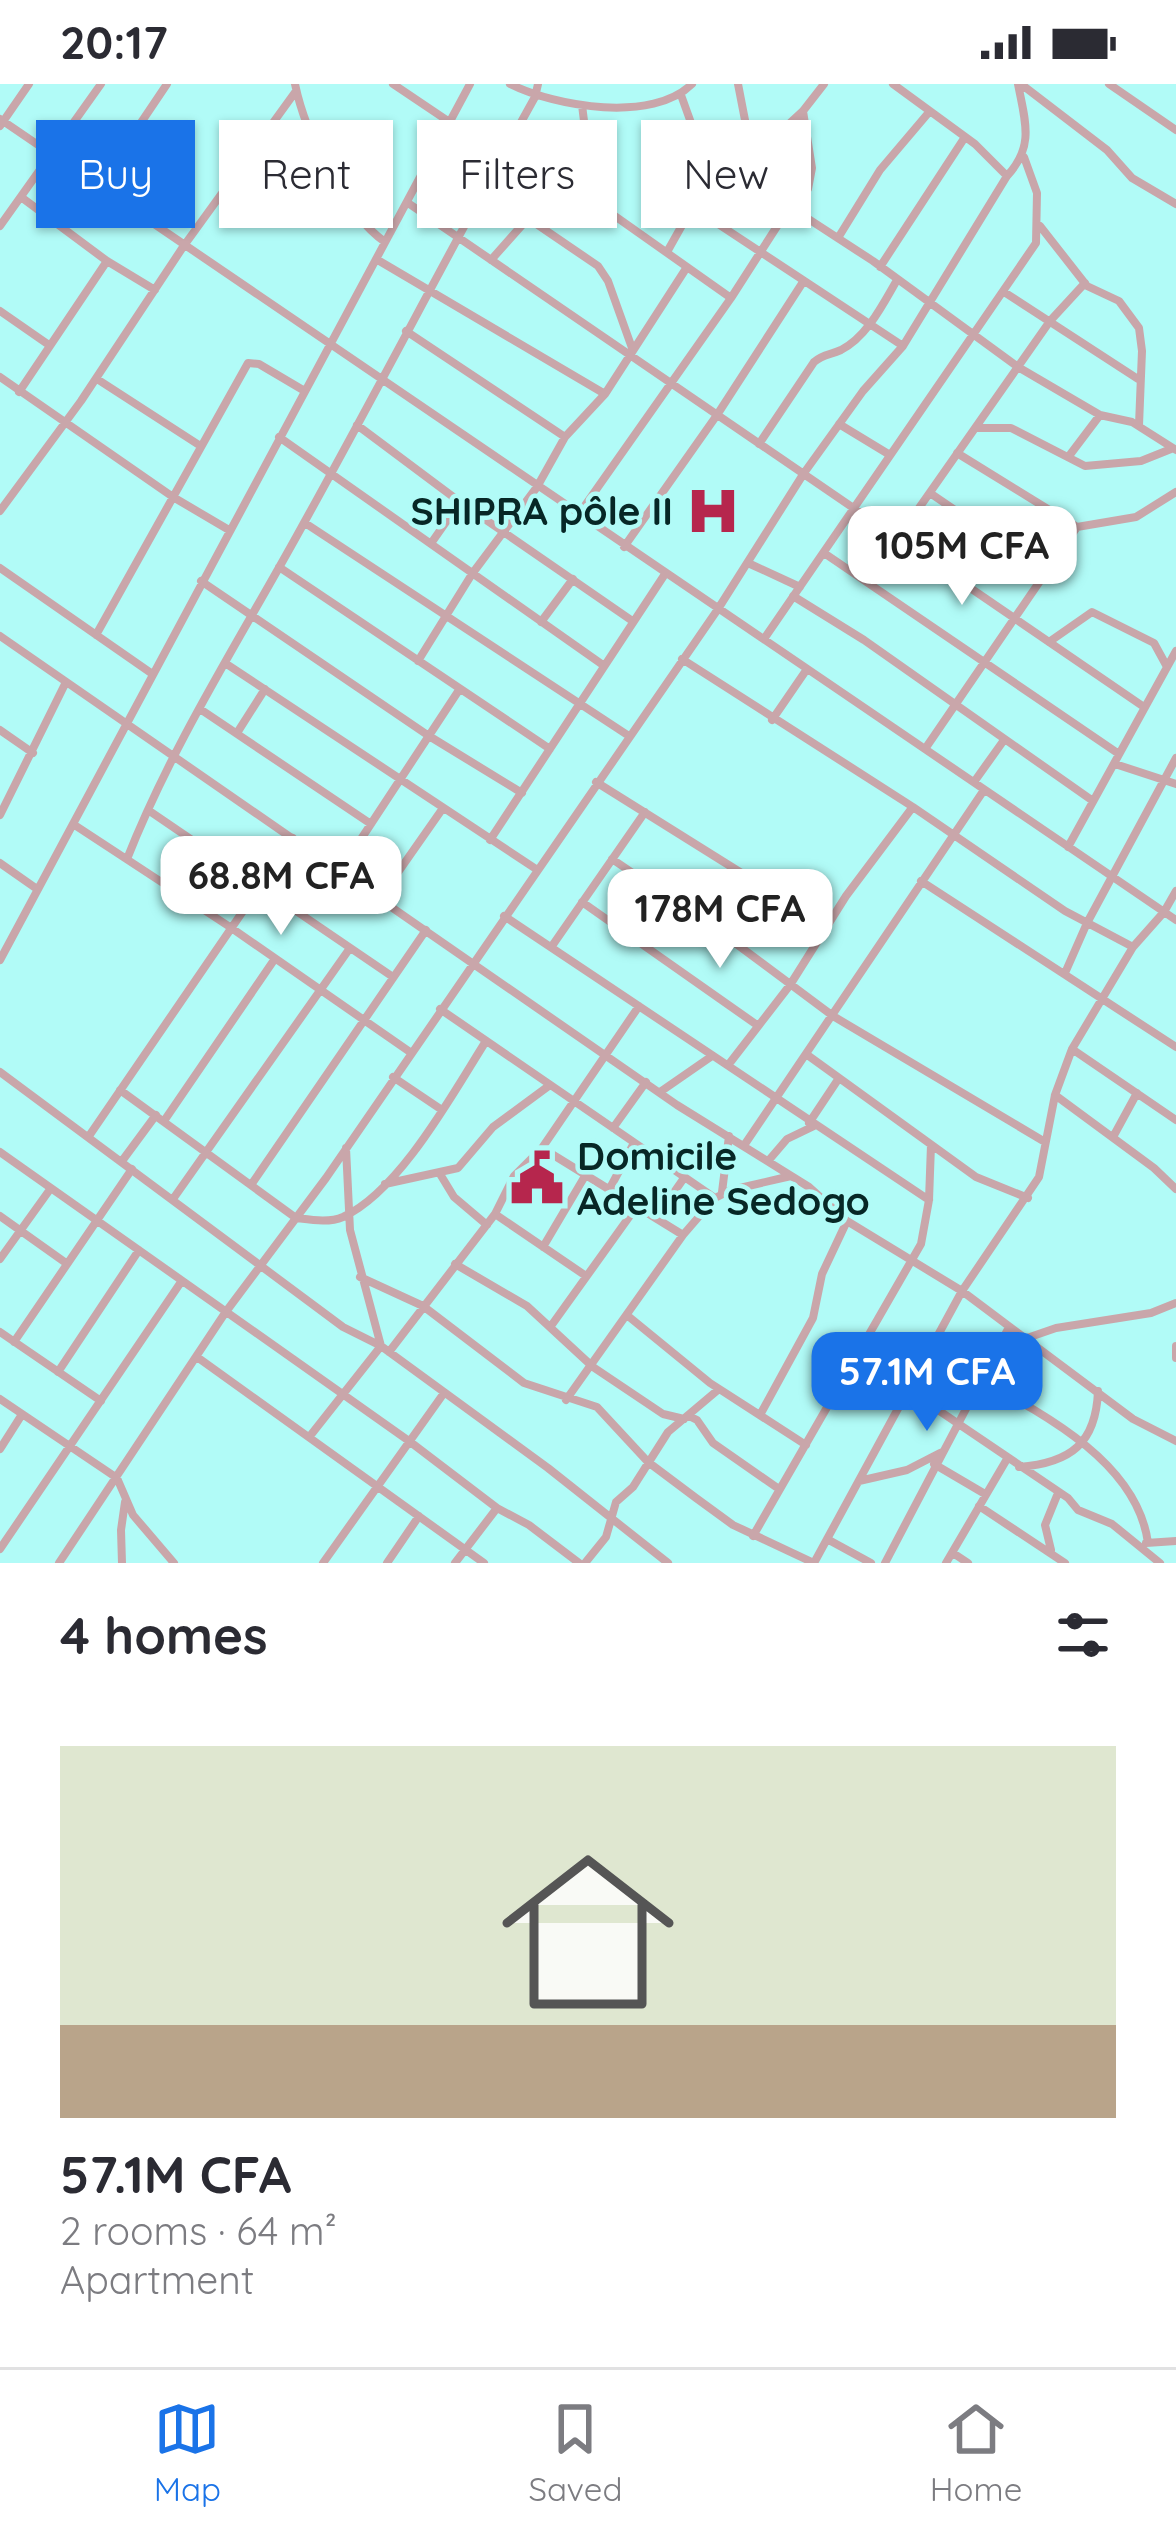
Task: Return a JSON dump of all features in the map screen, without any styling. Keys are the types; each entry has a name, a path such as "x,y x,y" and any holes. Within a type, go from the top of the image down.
{"street":[{"path":"29,84 1,122 36,145"},
{"path":"75,120 101,84"},
{"path":"143,120 167,84"},
{"path":"392,84 446,120"},
{"path":"452,120 470,84"},
{"path":"510,84 535,97 581,105 648,104 681,95 692,84"},
{"path":"522,120 538,84"},
{"path":"739,84 747,120"},
{"path":"794,120 824,84"},
{"path":"892,84 965,137 1007,176"},
{"path":"764,639 1036,244 1037,193 1024,157 1020,84"},
{"path":"1020,84 1107,150 1132,178 1176,204"},
{"path":"1108,84 1176,130"},
{"path":"295,88 350,209 385,242"},
{"path":"0,511 97,379 295,88"},
{"path":"681,95 690,120"},
{"path":"581,105 583,120"},
{"path":"838,238 880,170 930,111"},
{"path":"803,112 804,120"},
{"path":"880,267 965,137"},
{"path":"59,1563 225,1313 346,1147 718,609 804,473 903,346 1007,176 1024,157"},
{"path":"0,226 36,175"},
{"path":"0,960 303,390 417,186"},
{"path":"21,197 155,290"},
{"path":"408,203 1144,707"},
{"path":"617,217 731,298"},
{"path":"811,219 1018,367 1100,416 1139,426 1174,449"},
{"path":"1039,225 1085,283 1119,302 1139,328 1139,426"},
{"path":"155,228 1176,920"},
{"path":"127,859 173,756 462,228"},
{"path":"491,260 521,228"},
{"path":"542,228 590,258 603,273 629,351"},
{"path":"667,252 680,228"},
{"path":"726,228 903,346"},
{"path":"579,514 777,228"},
{"path":"376,259 605,394"},
{"path":"19,392 107,261"},
{"path":"418,661 472,574 537,487 565,437 605,394 687,267"},
{"path":"759,444 814,362 844,348 871,324 897,280"},
{"path":"624,548 803,282"},
{"path":"898,538 1050,321 1085,283"},
{"path":"1004,292 1139,379"},
{"path":"0,311 49,345"},
{"path":"406,332 565,437"},
{"path":"96,634 250,362 303,390"},
{"path":"0,377 173,497 229,530"},
{"path":"97,379 200,445"},
{"path":"1069,456 1100,416"},
{"path":"839,424 890,455"},
{"path":"357,425 632,620"},
{"path":"975,429 1011,428 1090,466 1141,461 1174,449"},
{"path":"279,437 603,665"},
{"path":"957,453 1077,527 1136,517 1176,492"},
{"path":"930,493 1044,571"},
{"path":"432,542 460,502"},
{"path":"304,523 629,736"},
{"path":"925,749 1077,527"},
{"path":"824,553 1117,759 1176,784"},
{"path":"748,563 800,587"},
{"path":"279,567 550,749"},
{"path":"0,568 151,673"},
{"path":"490,840 665,574"},
{"path":"541,622 573,579"},
{"path":"201,581 522,794"},
{"path":"794,596 1093,801"},
{"path":"1049,642 1092,612 1154,643 1167,667"},
{"path":"0,636 659,1092 769,1160 847,1221 962,1291 1133,1419 1176,1441"},
{"path":"1068,847 1176,651"},
{"path":"682,659 1087,923 1133,947"},
{"path":"225,663 536,869"},
{"path":"772,720 807,669"},
{"path":"0,815 66,682"},
{"path":"237,733 265,689"},
{"path":"340,871 458,690"},
{"path":"200,709 371,824"},
{"path":"0,730 33,753"},
{"path":"974,782 1004,740"},
{"path":"1066,974 1087,923 1176,758"},
{"path":"596,782 758,886 819,936"},
{"path":"745,1144 984,790"},
{"path":"729,1064 790,985 819,936 913,807"},
{"path":"380,898 443,808"},
{"path":"148,810 393,977"},
{"path":"552,946 645,812"},
{"path":"73,824 410,1052"},
{"path":"88,1136 293,838"},
{"path":"612,859 833,1016 1045,1142"},
{"path":"0,863 37,889"},
{"path":"921,881 1176,1047"},
{"path":"727,937 758,886"},
{"path":"360,1277 423,1306 524,1383 597,1407 648,1462 753,1536 814,1563 962,1291 1039,1177 1055,1095 1072,1049 1133,947 1176,891"},
{"path":"582,902 757,1025"},
{"path":"504,916 929,1200"},
{"path":"251,1185 426,930"},
{"path":"173,1199 350,948"},
{"path":"122,1161 160,1118 274,960"},
{"path":"310,1436 487,1225 514,1176 542,1148 639,1006"},
{"path":"440,1010 684,1178 719,1195 792,1176"},
{"path":"120,1090 296,1218 328,1221 348,1215 409,1158 486,1041"},
{"path":"1072,1049 1176,1120"},
{"path":"806,1054 990,1186 1028,1198"},
{"path":"659,1092 712,1056"},
{"path":"0,1072 343,1327 385,1349 668,1563"},
{"path":"393,1077 442,1110"},
{"path":"769,1160 811,1124 839,1078"},
{"path":"613,1128 646,1082"},
{"path":"383,1185 458,1168 493,1127 550,1085"},
{"path":"1113,1137 1137,1094"},
{"path":"1055,1095 1176,1189"},
{"path":"566,1400 683,1235 719,1195 729,1135"},
{"path":"610,1188 634,1143"},
{"path":"753,1536 926,1228 932,1145"},
{"path":"346,1147 348,1215 360,1277 385,1349"},
{"path":"542,1148 683,1235"},
{"path":"0,1152 497,1508 582,1563 601,1546 616,1502 633,1487 671,1428 719,1389"},
{"path":"14,1342 132,1169"},
{"path":"440,1174 454,1197 487,1225"},
{"path":"543,1247 585,1176"},
{"path":"656,1218 684,1178"},
{"path":"0,1259 51,1188"},
{"path":"551,1326 637,1206"},
{"path":"495,1214 586,1276"},
{"path":"0,1216 66,1263"},
{"path":"760,1415 813,1318 822,1274 847,1221"},
{"path":"58,1372 139,1250"},
{"path":"455,1264 527,1306 593,1367 663,1414 698,1420 719,1448 779,1490"},
{"path":"0,1549 4,1535 181,1282"},
{"path":"1026,1339 1056,1328 1151,1313 1176,1303"},
{"path":"628,1316 719,1389 806,1445"},
{"path":"885,1563 1009,1327"},
{"path":"0,1333 101,1401"},
{"path":"945,1360 1002,1339"},
{"path":"1176,1346 1176,1358"},
{"path":"928,1350 1106,1462 1137,1507 1148,1543"},
{"path":"197,1357 484,1563"},
{"path":"854,1362 907,1389 1085,1515 1116,1527 1160,1563"},
{"path":"1018,1467 1052,1461 1083,1444 1096,1415 1098,1390"},
{"path":"323,1563 444,1393"},
{"path":"0,1400 117,1478 125,1502 174,1563"},
{"path":"0,1449 21,1416"},
{"path":"857,1481 907,1470 941,1452"},
{"path":"946,1563 1007,1460"},
{"path":"934,1464 986,1494"},
{"path":"1055,1557 1046,1526 1058,1493"},
{"path":"122,1563 125,1502"},
{"path":"979,1506 1065,1563"},
{"path":"455,1563 497,1508"},
{"path":"387,1563 419,1516"},
{"path":"827,1539 871,1563"},
{"path":"1132,1543 1176,1540"},
{"path":"953,1553 968,1563"},
{"path":"1137,1562 1150,1555"}],"place":[{"name":"SHIPRA pôle II","path":"713,511"},
{"name":"Domicile Adeline Sedogo","path":"537,1178"}]}
